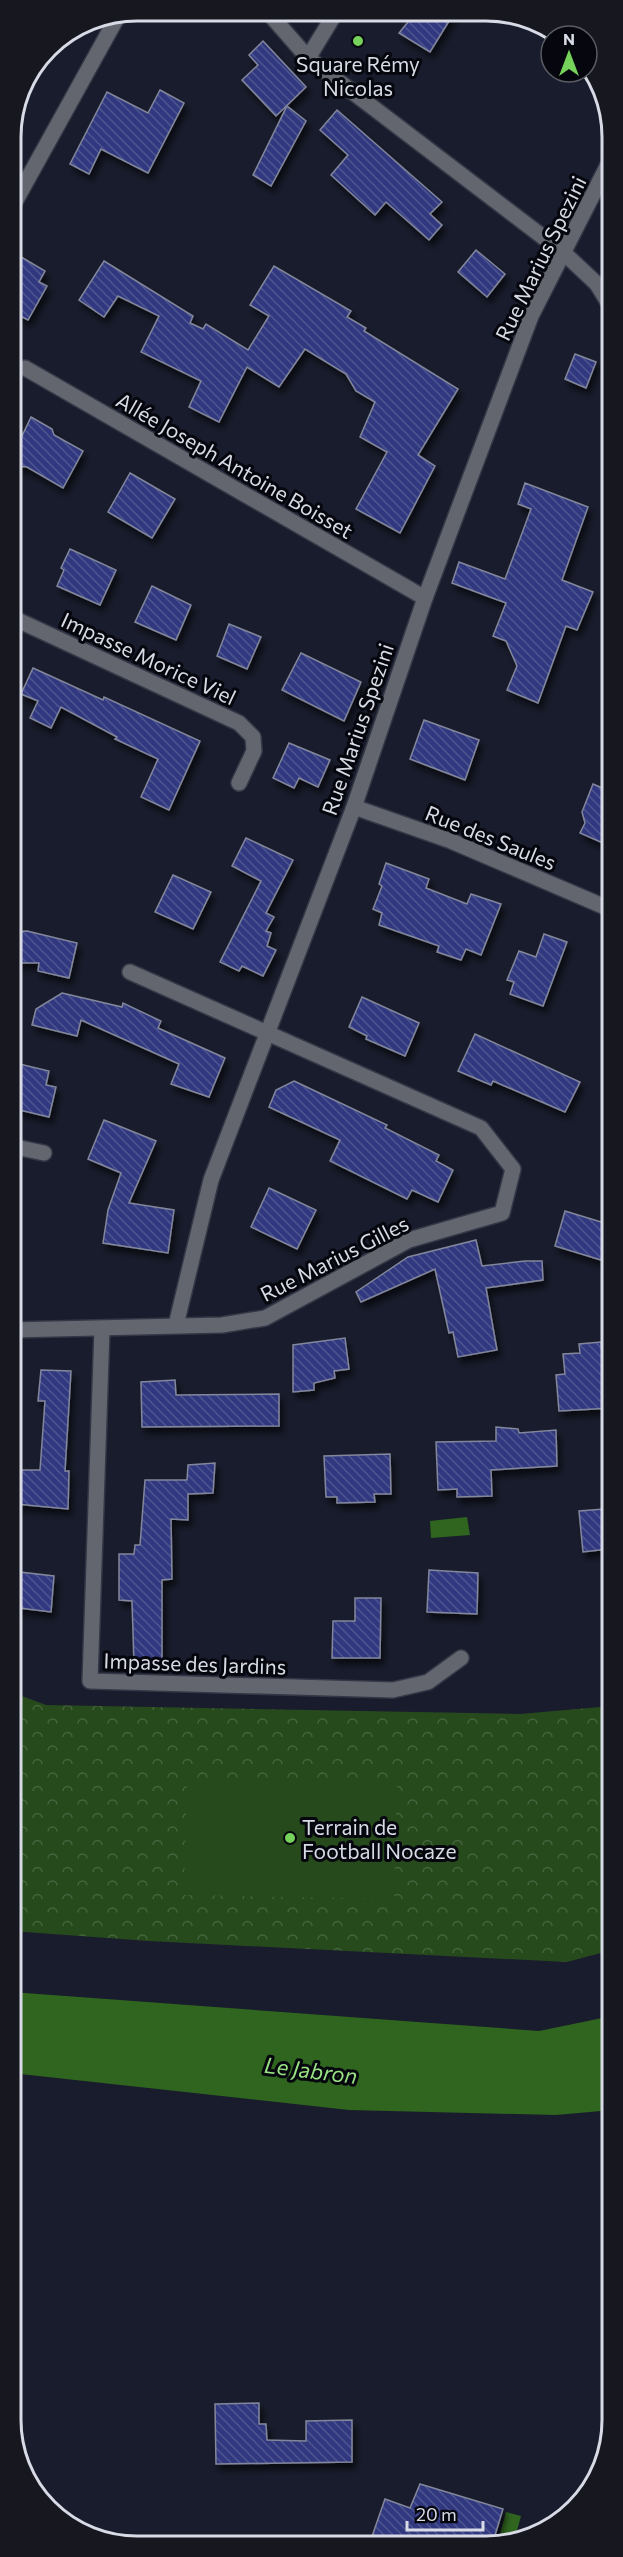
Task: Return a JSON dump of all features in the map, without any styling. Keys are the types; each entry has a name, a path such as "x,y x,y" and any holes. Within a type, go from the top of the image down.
{"street":[{"path":"276,21 308,58 564,252 597,284 602,292"},
{"path":"308,58 331,21"},
{"path":"21,191 114,23"},
{"name":"Rue Marius Spezini","path":"176,1325 211,1180 354,807 425,598 531,316 602,177"},
{"path":"597,284 602,286"},
{"name":"Allée Joseph Antoine Boisset","path":"25,368 425,598"},
{"name":"Impasse Morice Viel","path":"21,622 239,723 254,737 254,751 238,783"},
{"name":"Rue des Saules","path":"354,807 451,841 602,906"},
{"path":"129,972 267,1035"},
{"name":"Rue Marius Gilles","path":"176,1325 222,1325 265,1318 410,1240 502,1213 513,1169 481,1128 267,1035"},
{"path":"21,1148 44,1153"},
{"path":"21,1330 176,1325"},
{"name":"Impasse des Jardins","path":"102,1329 90,1682 393,1690 428,1682 461,1658"}],"green space":[{"path":"21,1696 46,1705 520,1714 602,1707 602,1953 567,1962 149,1941 21,1932"},
{"name":"Terrain de Football Nocaze","path":"187,1778 397,1782 394,1899 184,1895"}],"water":[{"path":"467,1517 470,1535 431,1538 430,1521"},
{"name":"Le Jabron","path":"21,1993 539,2031 602,2018 602,2111 556,2115 349,2110 21,2074"},
{"path":"506,2512 521,2516 517,2532 500,2535"}],"building":[{"path":"409,21 449,21 430,52 399,33"},
{"path":"263,41 306,87 276,116 242,80 258,65 249,55"},
{"path":"160,90 184,103 148,173 101,149 89,174 70,164 107,92 148,113"},
{"path":"287,106 306,121 271,186 253,175"},
{"path":"337,110 442,202 430,214 442,225 429,240 386,202 375,215 331,175 348,155 320,130"},
{"path":"476,250 505,274 487,297 458,272"},
{"path":"21,257 45,271 39,282 47,286 28,320 21,316"},
{"path":"104,261 193,316 190,323 203,329 206,324 248,350 269,316 250,305 274,266 351,311 347,317 366,328 364,331 458,389 418,455 435,466 400,533 356,509 387,452 360,437 375,402 356,391 346,374 305,349 279,387 247,367 219,422 189,407 201,381 141,352 159,316 118,296 104,317 79,300"},
{"path":"575,354 596,362 586,388 565,379"},
{"path":"31,417 52,429 54,435 83,451 63,488 27,467 21,466 21,438"},
{"path":"130,473 175,499 152,538 108,512"},
{"path":"525,483 588,507 562,580 593,592 577,630 566,626 538,703 507,690 517,666 506,641 493,636 506,603 452,583 459,562 505,579 531,509 518,504"},
{"path":"70,549 116,570 100,605 57,586 64,570 61,568"},
{"path":"152,586 191,605 176,640 135,622"},
{"path":"229,624 261,637 247,669 217,656"},
{"path":"301,653 361,682 344,721 282,690"},
{"path":"33,668 103,700 104,697 200,741 169,810 141,797 158,759 115,739 117,737 61,707 51,728 30,718 38,701 21,694"},
{"path":"424,720 479,740 465,780 410,759"},
{"path":"289,743 330,760 318,787 299,778 294,788 273,778"},
{"path":"593,784 602,788 602,843 580,833 585,823 582,812"},
{"path":"246,838 293,860 266,913 274,917 266,931 271,933 267,946 276,950 263,976 242,966 239,971 220,962 261,881 232,866"},
{"path":"386,863 429,879 426,888 467,904 471,894 501,904 481,955 466,949 461,960 437,952 439,946 379,925 382,913 373,909 382,886 379,884"},
{"path":"173,875 211,892 193,929 155,912"},
{"path":"21,931 77,943 69,978 38,971 39,963 21,963"},
{"path":"544,934 567,942 543,1006 510,994 514,982 507,980 519,951 536,957"},
{"path":"62,993 122,1007 123,1003 161,1021 158,1028 225,1058 209,1097 171,1084 179,1064 81,1020 77,1036 32,1025 36,1009"},
{"path":"362,997 419,1023 405,1056 366,1039 367,1036 349,1027"},
{"path":"475,1034 580,1082 565,1112 493,1081 491,1085 458,1071"},
{"path":"21,1064 49,1071 46,1085 56,1087 49,1117 21,1110"},
{"path":"294,1081 387,1125 385,1128 439,1155 436,1161 453,1170 438,1202 412,1190 407,1199 330,1161 340,1140 269,1107 276,1090"},
{"path":"104,1120 156,1141 129,1203 174,1210 168,1253 103,1243 108,1210 121,1173 88,1159"},
{"path":"269,1188 316,1210 297,1249 251,1227"},
{"path":"565,1211 602,1222 601,1260 555,1246"},
{"path":"476,1240 482,1266 542,1261 543,1280 486,1288 497,1350 458,1357 453,1332 449,1333 435,1269 361,1302 356,1292 408,1257"},
{"path":"345,1338 349,1369 334,1371 335,1378 314,1383 314,1390 293,1392 293,1345"},
{"path":"601,1342 602,1409 559,1411 556,1375 565,1374 563,1354 580,1353 579,1344"},
{"path":"41,1370 71,1371 65,1471 69,1471 68,1509 21,1504 21,1470 40,1470 45,1401 38,1401"},
{"path":"175,1380 176,1395 279,1394 279,1426 142,1427 141,1382"},
{"path":"496,1427 518,1429 519,1433 556,1430 557,1466 491,1470 492,1496 457,1497 457,1489 438,1490 436,1442 496,1441"},
{"path":"390,1454 391,1494 374,1494 375,1502 337,1503 337,1497 326,1497 324,1456"},
{"path":"215,1463 213,1493 188,1494 188,1520 171,1519 172,1579 162,1580 162,1664 134,1664 132,1601 119,1600 119,1554 134,1554 135,1545 140,1545 145,1480 187,1480 188,1465"},
{"path":"602,1509 602,1550 583,1552 579,1511"},
{"path":"429,1570 478,1573 477,1614 427,1612"},
{"path":"21,1572 54,1576 51,1612 21,1608"},
{"path":"355,1598 381,1598 380,1658 332,1658 333,1621 355,1621"},
{"path":"259,2403 259,2424 266,2424 267,2440 306,2441 306,2421 352,2420 352,2462 216,2464 215,2404"},
{"path":"420,2484 503,2509 495,2535 372,2536 385,2499 410,2508"}],"place":[{"name":"Square Rémy Nicolas","path":"358,41"},
{"name":"Terrain de Football Nocaze","path":"290,1838"}]}
